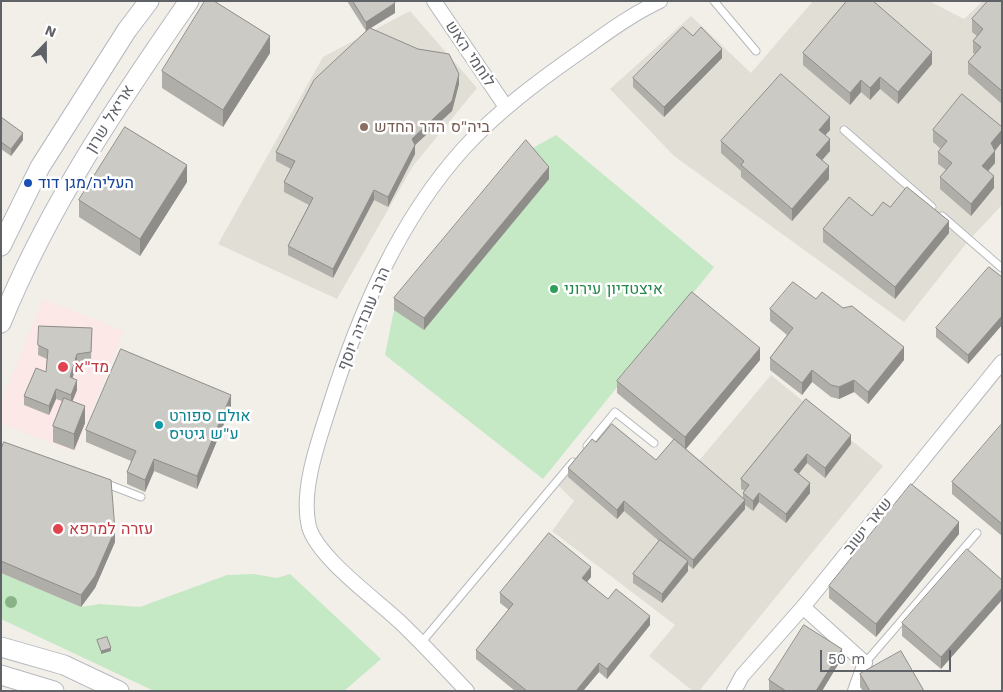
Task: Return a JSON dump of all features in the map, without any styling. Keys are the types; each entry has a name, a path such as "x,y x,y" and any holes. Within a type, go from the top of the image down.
{"main road":[{"name":"אריאל שרון","path":"1,246 40,167 127,30 149,1"},
{"name":"אריאל שרון","path":"1,323 32,253 70,186 114,111 189,1"},
{"path":"1,647 64,665 119,691"},
{"path":"1,675 54,691"}],"street":[{"name":"לוחמי האש","path":"434,1 506,107"},
{"name":"הרב עובדיה יוסף","path":"467,691 421,643 318,546 309,528 309,482 344,360 390,258 437,181 465,148 506,107 554,70 637,12 660,1"},
{"name":"שאר ישוב","path":"734,691 748,668 803,607 1002,362"},
{"path":"803,607 865,663 855,691"}],"lane":[{"path":"714,1 756,50"},
{"path":"844,130 1002,268"},
{"path":"584,449 615,412 654,444"},
{"path":"421,643 578,457"},
{"path":"94,479 141,496"},
{"path":"865,663 977,533"}],"shaded area":[{"path":"813,1 929,1 964,19 983,1 1002,1 1002,205 969,240 904,322 674,156 610,89 691,16 751,73"},
{"name":"ביה\"ס הדר החדש","path":"410,11 477,88 413,166 337,299 218,244 323,57"},
{"name":"מד\"א","path":"43,299 124,331 75,452 1,424 1,403"},
{"path":"771,375 883,466 699,691 693,691 649,656 675,625 552,531 574,501 558,485 607,425 655,464 697,463"}],"green space":[{"name":"איצטדיון עירוני","path":"556,135 714,267 543,479 385,355 394,310 526,152"},
{"path":"1,573 81,607 100,604 140,607 227,575 253,574 277,578 290,574 381,659 344,691 154,691 1,619"}],"building":[{"path":"205,1 214,1 270,36 223,110 162,71"},
{"path":"353,1 394,1 395,3 366,22"},
{"path":"847,1 873,1 932,52 898,92 880,77 870,88 861,80 850,93 803,53"},
{"path":"988,1 1002,1 1002,91 968,62 981,47 973,41 983,29 972,19"},
{"path":"683,27 693,36 701,27 722,49 664,107 633,78"},
{"name":"ביה\"ס הדר החדש","path":"370,28 418,49 449,54 459,74 452,101 412,139 415,145 388,197 374,190 333,269 288,246 313,198 284,182 295,161 276,152 314,80"},
{"path":"781,74 830,117 819,130 830,139 816,155 829,166 792,209 741,165 744,161 721,141"},
{"path":"962,94 1002,127 1002,130 991,143 995,151 982,166 994,176 971,204 940,177 952,163 938,152 947,141 933,130"},
{"path":"1,117 23,133 11,149 1,142"},
{"path":"125,127 187,165 140,239 79,200"},
{"path":"526,140 549,167 424,318 394,298"},
{"path":"907,187 949,221 895,287 823,229 849,197 872,216 883,202 890,207"},
{"path":"989,267 1002,277 1002,316 968,355 936,328"},
{"path":"793,282 816,299 822,292 843,308 852,306 904,347 868,392 854,380 839,387 831,385 812,370 802,383 770,358 793,328 770,309"},
{"path":"692,292 760,348 685,437 617,381"},
{"path":"39,326 92,328 91,352 77,354 70,377 77,380 71,395 56,389 49,406 24,396 36,368 46,372 48,350 38,345"},
{"name":"אולם ספורט ע\"ש גיטיס","path":"121,349 231,395 197,476 154,459 145,480 127,472 136,451 86,430"},
{"path":"64,398 85,406 74,434 53,426"},
{"path":"806,399 851,435 825,468 807,454 794,470 810,483 786,514 759,493 753,501 743,493 749,485 741,479"},
{"path":"612,424 656,460 674,439 745,500 693,560 624,501 617,510 568,468 592,439 596,442"},
{"path":"1002,426 1002,524 952,482"},
{"name":"עזרה למרפא","path":"4,442 111,480 115,530 95,576 81,595 1,561 1,449"},
{"path":"911,484 959,522 876,624 829,586"},
{"path":"549,533 591,567 582,578 608,599 616,589 650,616 607,669 599,663 576,691 527,691 476,650 513,604 500,593"},
{"path":"660,540 688,561 662,594 633,574"},
{"path":"967,549 1002,580 1002,588 941,657 902,623"},
{"path":"804,625 842,649 816,691 786,691 769,680"},
{"path":"107,637 111,648 101,651 97,640"},
{"path":"901,651 924,691 870,691 860,674"}],"place":[{"name":"ביה\"ס הדר החדש","path":"364,127"},
{"name":"העליה/מגן דוד","path":"28,183"},
{"name":"איצטדיון עירוני","path":"554,289"},
{"name":"מד\"א","path":"63,367"},
{"name":"אולם ספורט ע\"ש גיטיס","path":"159,425"},
{"name":"עזרה למרפא","path":"58,529"}]}
